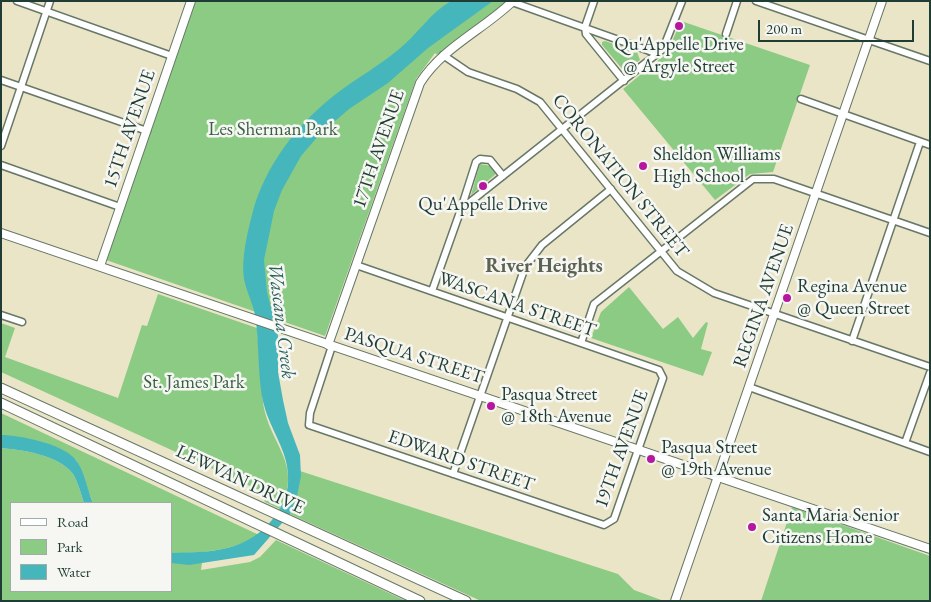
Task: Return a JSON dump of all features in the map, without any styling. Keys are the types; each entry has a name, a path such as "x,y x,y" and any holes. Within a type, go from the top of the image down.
{"main road":[{"name":"LEWVAN DRIVE","path":"1,388 466,601"},
{"name":"LEWVAN DRIVE","path":"1,403 420,601"}],"street":[{"path":"18,1 172,56"},
{"path":"1,146 50,1"},
{"name":"15TH AVENUE","path":"100,266 191,1"},
{"path":"594,1 585,27 586,34 624,80"},
{"path":"460,212 658,54 668,41 682,1"},
{"path":"726,34 737,1"},
{"path":"756,1 930,62"},
{"name":"REGINA AVENUE","path":"675,601 882,1"},
{"path":"513,2 658,54"},
{"name":"17TH AVENUE","path":"309,425 310,413 330,346 414,95 428,70 443,55 513,2"},
{"name":"CORONATION STREET","path":"443,55 468,72 532,96 540,102 678,271 690,280 714,293 930,367"},
{"path":"1,80 147,131"},
{"path":"801,99 930,145"},
{"path":"852,341 920,142"},
{"path":"432,291 476,162 480,159 490,160 503,176"},
{"path":"1,166 120,207"},
{"path":"581,343 594,304 753,179 774,179 930,233"},
{"path":"453,474 525,267 542,245 611,190"},
{"name":"PASQUA STREET","path":"1,233 234,314 930,549"},
{"name":"WASCANA STREET","path":"356,265 659,370 663,378"},
{"path":"1,315 22,322"},
{"path":"905,443 930,373"},
{"name":"19TH AVENUE","path":"604,525 614,519 663,378"},
{"path":"749,387 930,452"},
{"name":"EDWARD STREET","path":"309,425 604,525"}],"green space":[{"name":"Les Sherman Park","path":"194,1 508,1 437,55 435,53 416,79 325,336 106,260"},
{"path":"681,21 810,65 773,172 750,174 715,200 623,89 667,53"},
{"path":"605,41 637,52 640,60 624,71 602,45 602,42"},
{"path":"480,164 491,166 497,173 471,195"},
{"path":"629,287 663,329 678,317 693,338 706,322 708,323 701,349 712,352 703,376 591,338 601,312"},
{"name":"St. James Park","path":"158,294 257,328 263,402 271,430 286,466 288,479 286,493 280,509 265,502 261,491 1,372 1,323 15,328 5,357 118,398 142,325 147,326"},
{"path":"1,413 259,535 228,548 172,553 172,502 93,502 76,460 1,435"},
{"path":"1,448 30,452 59,462 73,474 84,502 10,502 10,592 172,592 172,563 202,563 201,570 250,562 260,557 276,540 406,601 1,601"},
{"path":"300,471 618,574 634,590 664,601 481,601 290,514 298,489"},
{"path":"792,507 930,556 930,601 761,601"}],"water":[{"path":"451,1 493,1 428,48 388,83 349,109 319,135 301,156 282,190 274,211 264,260 267,292 278,336 278,372 283,400 288,423 300,455 301,476 297,496 290,514 254,555 189,565 172,563 172,553 202,552 229,548 254,536 276,515 287,492 288,476 285,458 267,414 262,396 255,316 243,272 248,230 265,179 285,146 311,116 340,91 398,50 443,6"},
{"path":"1,435 41,441 61,449 75,459 81,469 93,502 84,502 75,477 59,462 20,450 1,448"}],"place":[{"name":"Qu'Appelle Drive @ Argyle Street","path":"679,26"},
{"name":"Sheldon Williams High School","path":"643,166"},
{"name":"Qu'Appelle Drive","path":"483,186"},
{"name":"Regina Avenue @ Queen Street","path":"787,298"},
{"name":"Pasqua Street @ 18th Avenue","path":"491,406"},
{"name":"Pasqua Street @ 19th Avenue","path":"651,459"},
{"name":"Santa Maria Senior Citizens Home","path":"752,527"}],"district":[{"name":"River Heights","path":"544,267"}],"water label":[{"name":"Wascana Creek","path":"281,321"}]}
